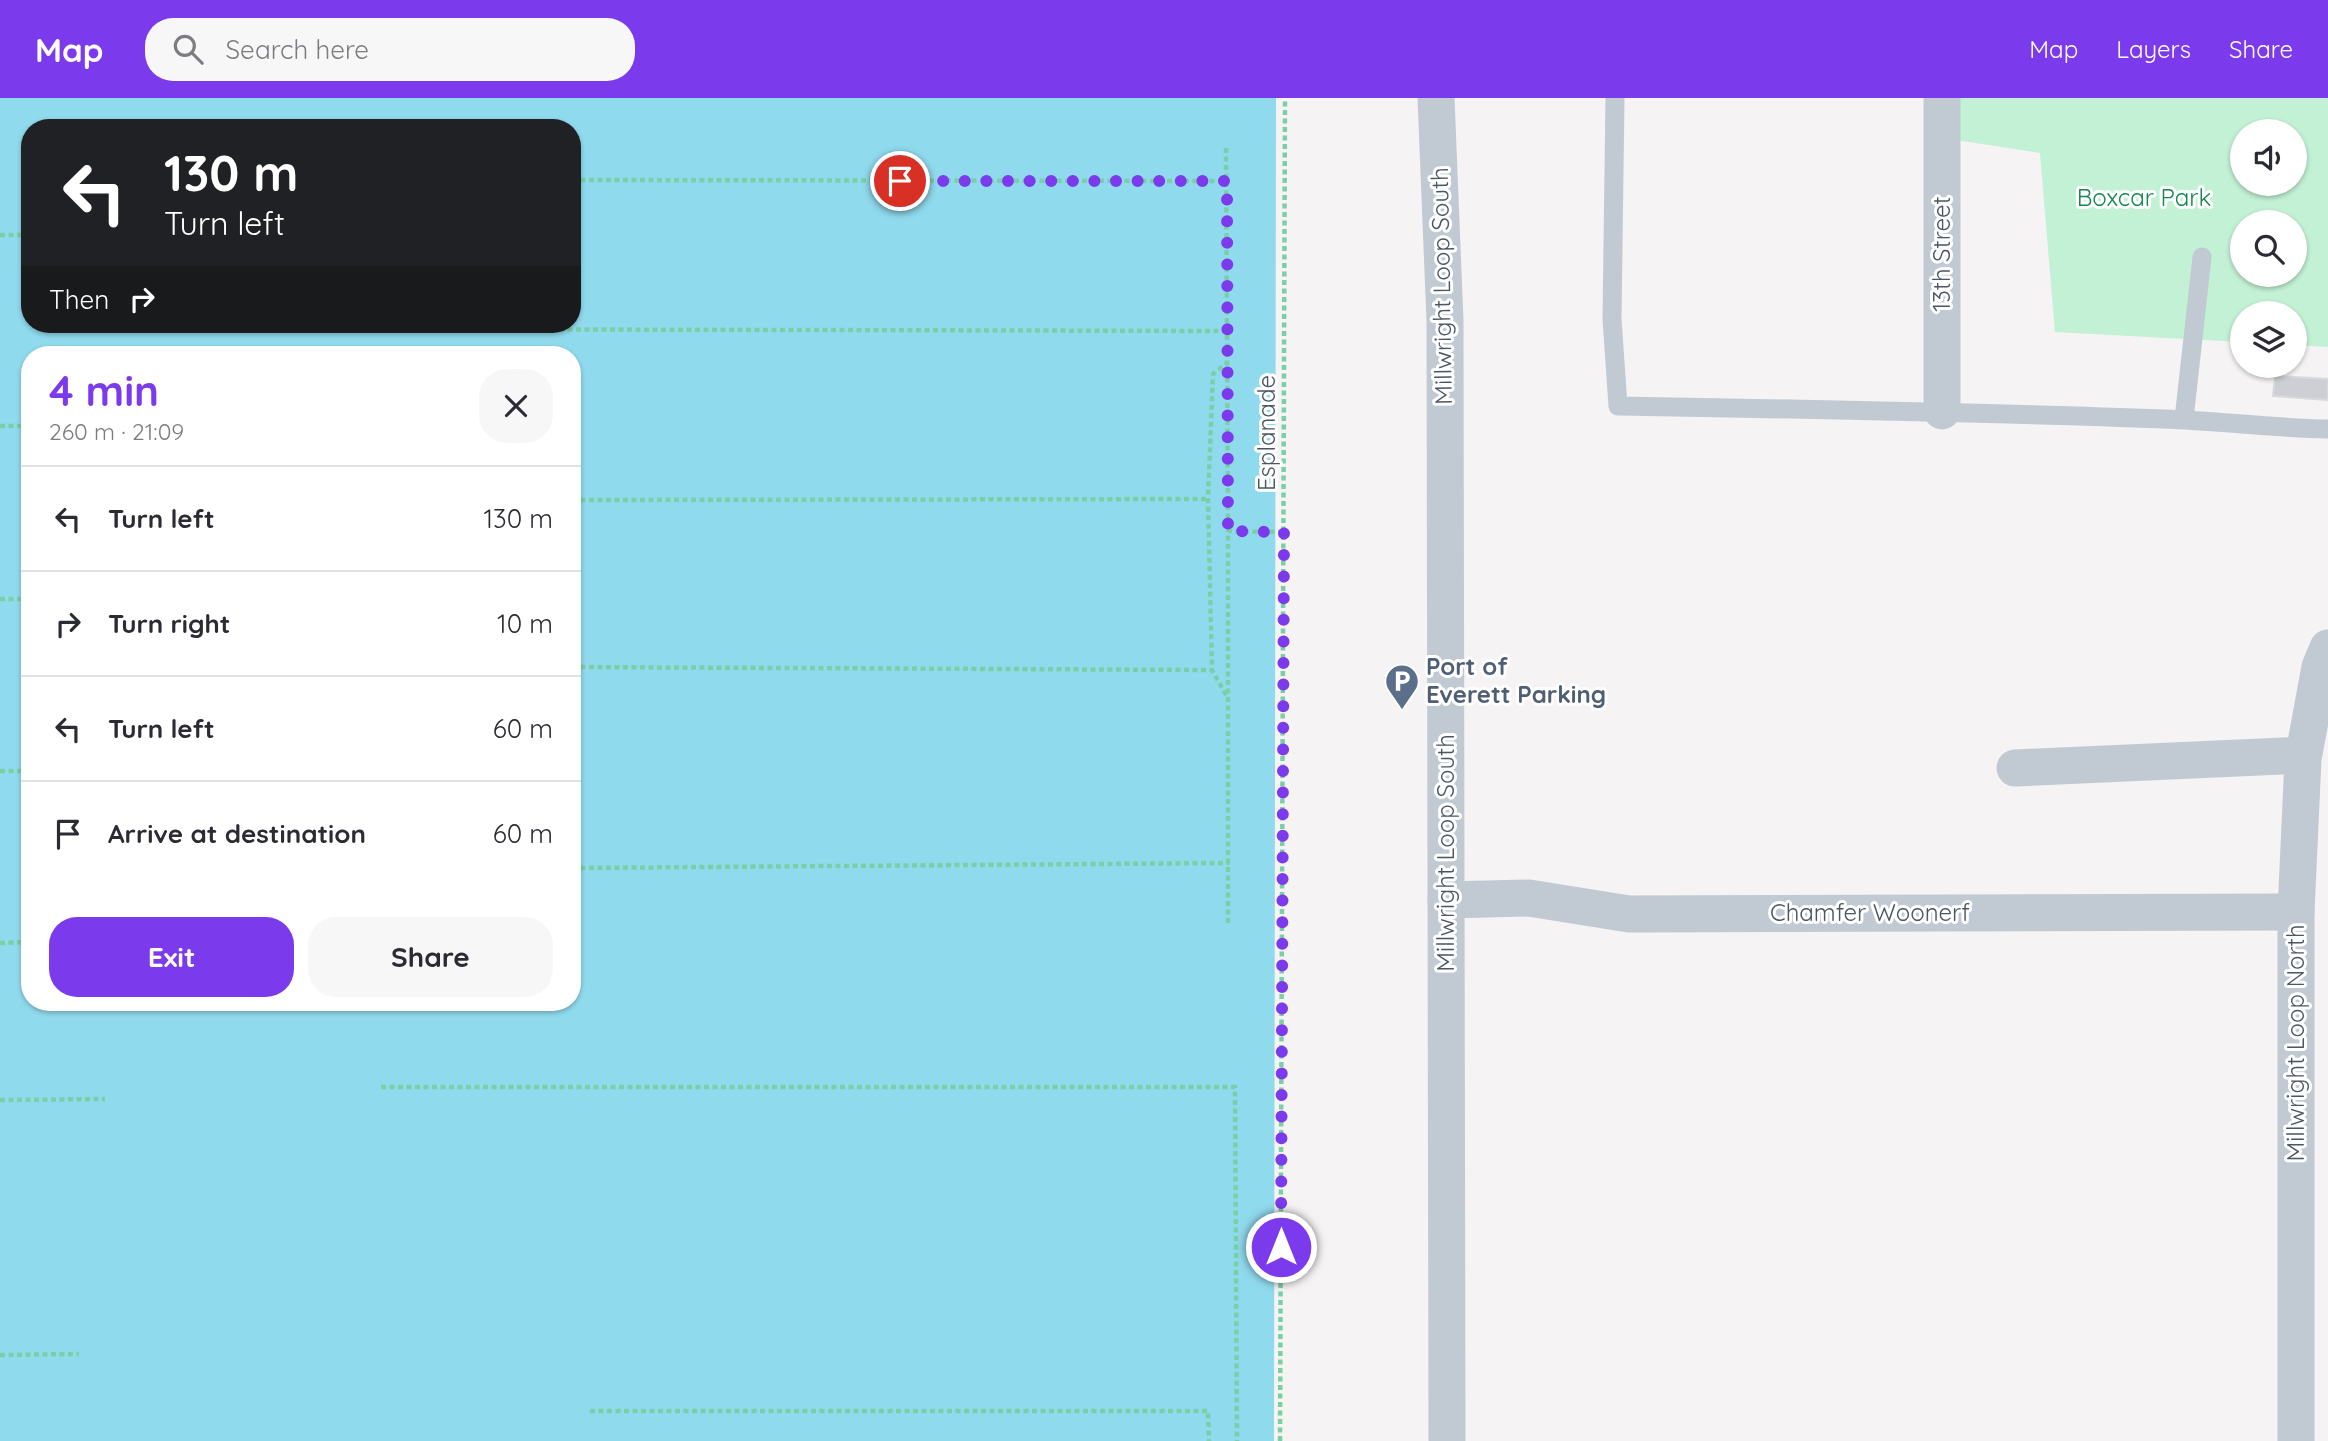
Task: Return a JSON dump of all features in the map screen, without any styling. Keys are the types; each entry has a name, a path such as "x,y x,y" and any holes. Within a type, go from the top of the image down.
{"street":[{"name":"Millwright Loop South","path":"1436,98 1445,321 1447,1441"},
{"name":"13th Street","path":"1942,98 1942,411"},
{"name":"Millwright Loop North","path":"2296,1441 2296,912 2303,755 2320,667 2328,648"},
{"path":"2015,768 2303,755"},
{"name":"Chamfer Woonerf","path":"1446,900 1529,898 1629,914 2296,912"}],"lane":[{"path":"1615,98 1612,319 1618,406 1942,411 2184,419 2260,427 2328,429"},
{"path":"2184,419 2202,257"}],"path":[{"name":"Esplanade","path":"1280,1441 1285,98"},
{"path":"1226,148 1228,923"},
{"path":"581,180 1227,181"},
{"path":"0,235 21,235"},
{"path":"581,329 1228,331"},
{"path":"1227,363 1213,374 1208,499 1212,670 1228,698"},
{"path":"0,426 21,426"},
{"path":"581,500 1208,499"},
{"path":"1228,531 1284,532"},
{"path":"0,599 21,599"},
{"path":"581,667 1212,670"},
{"path":"0,771 21,771"},
{"path":"581,868 1228,863"},
{"path":"0,943 21,942"},
{"path":"381,1087 1235,1087 1237,1441"},
{"path":"0,1100 106,1099"},
{"path":"0,1355 79,1354"},
{"path":"590,1411 1208,1412 1209,1441"}],"green space":[{"name":"Boxcar Park","path":"1956,98 2328,98 2328,347 2307,346 2307,301 2230,301 2230,341 2055,332 2040,153 1956,140"}],"water":[{"path":"0,98 1276,98 1274,1441 0,1441"}],"building":[{"path":"2275,378 2328,379 2328,400 2273,396"}],"place":[{"name":"Port of Everett Parking","path":"1402,711"}],"route":[{"path":"900,181 1227,181 1228,531 1284,532 1281,1247"}]}
